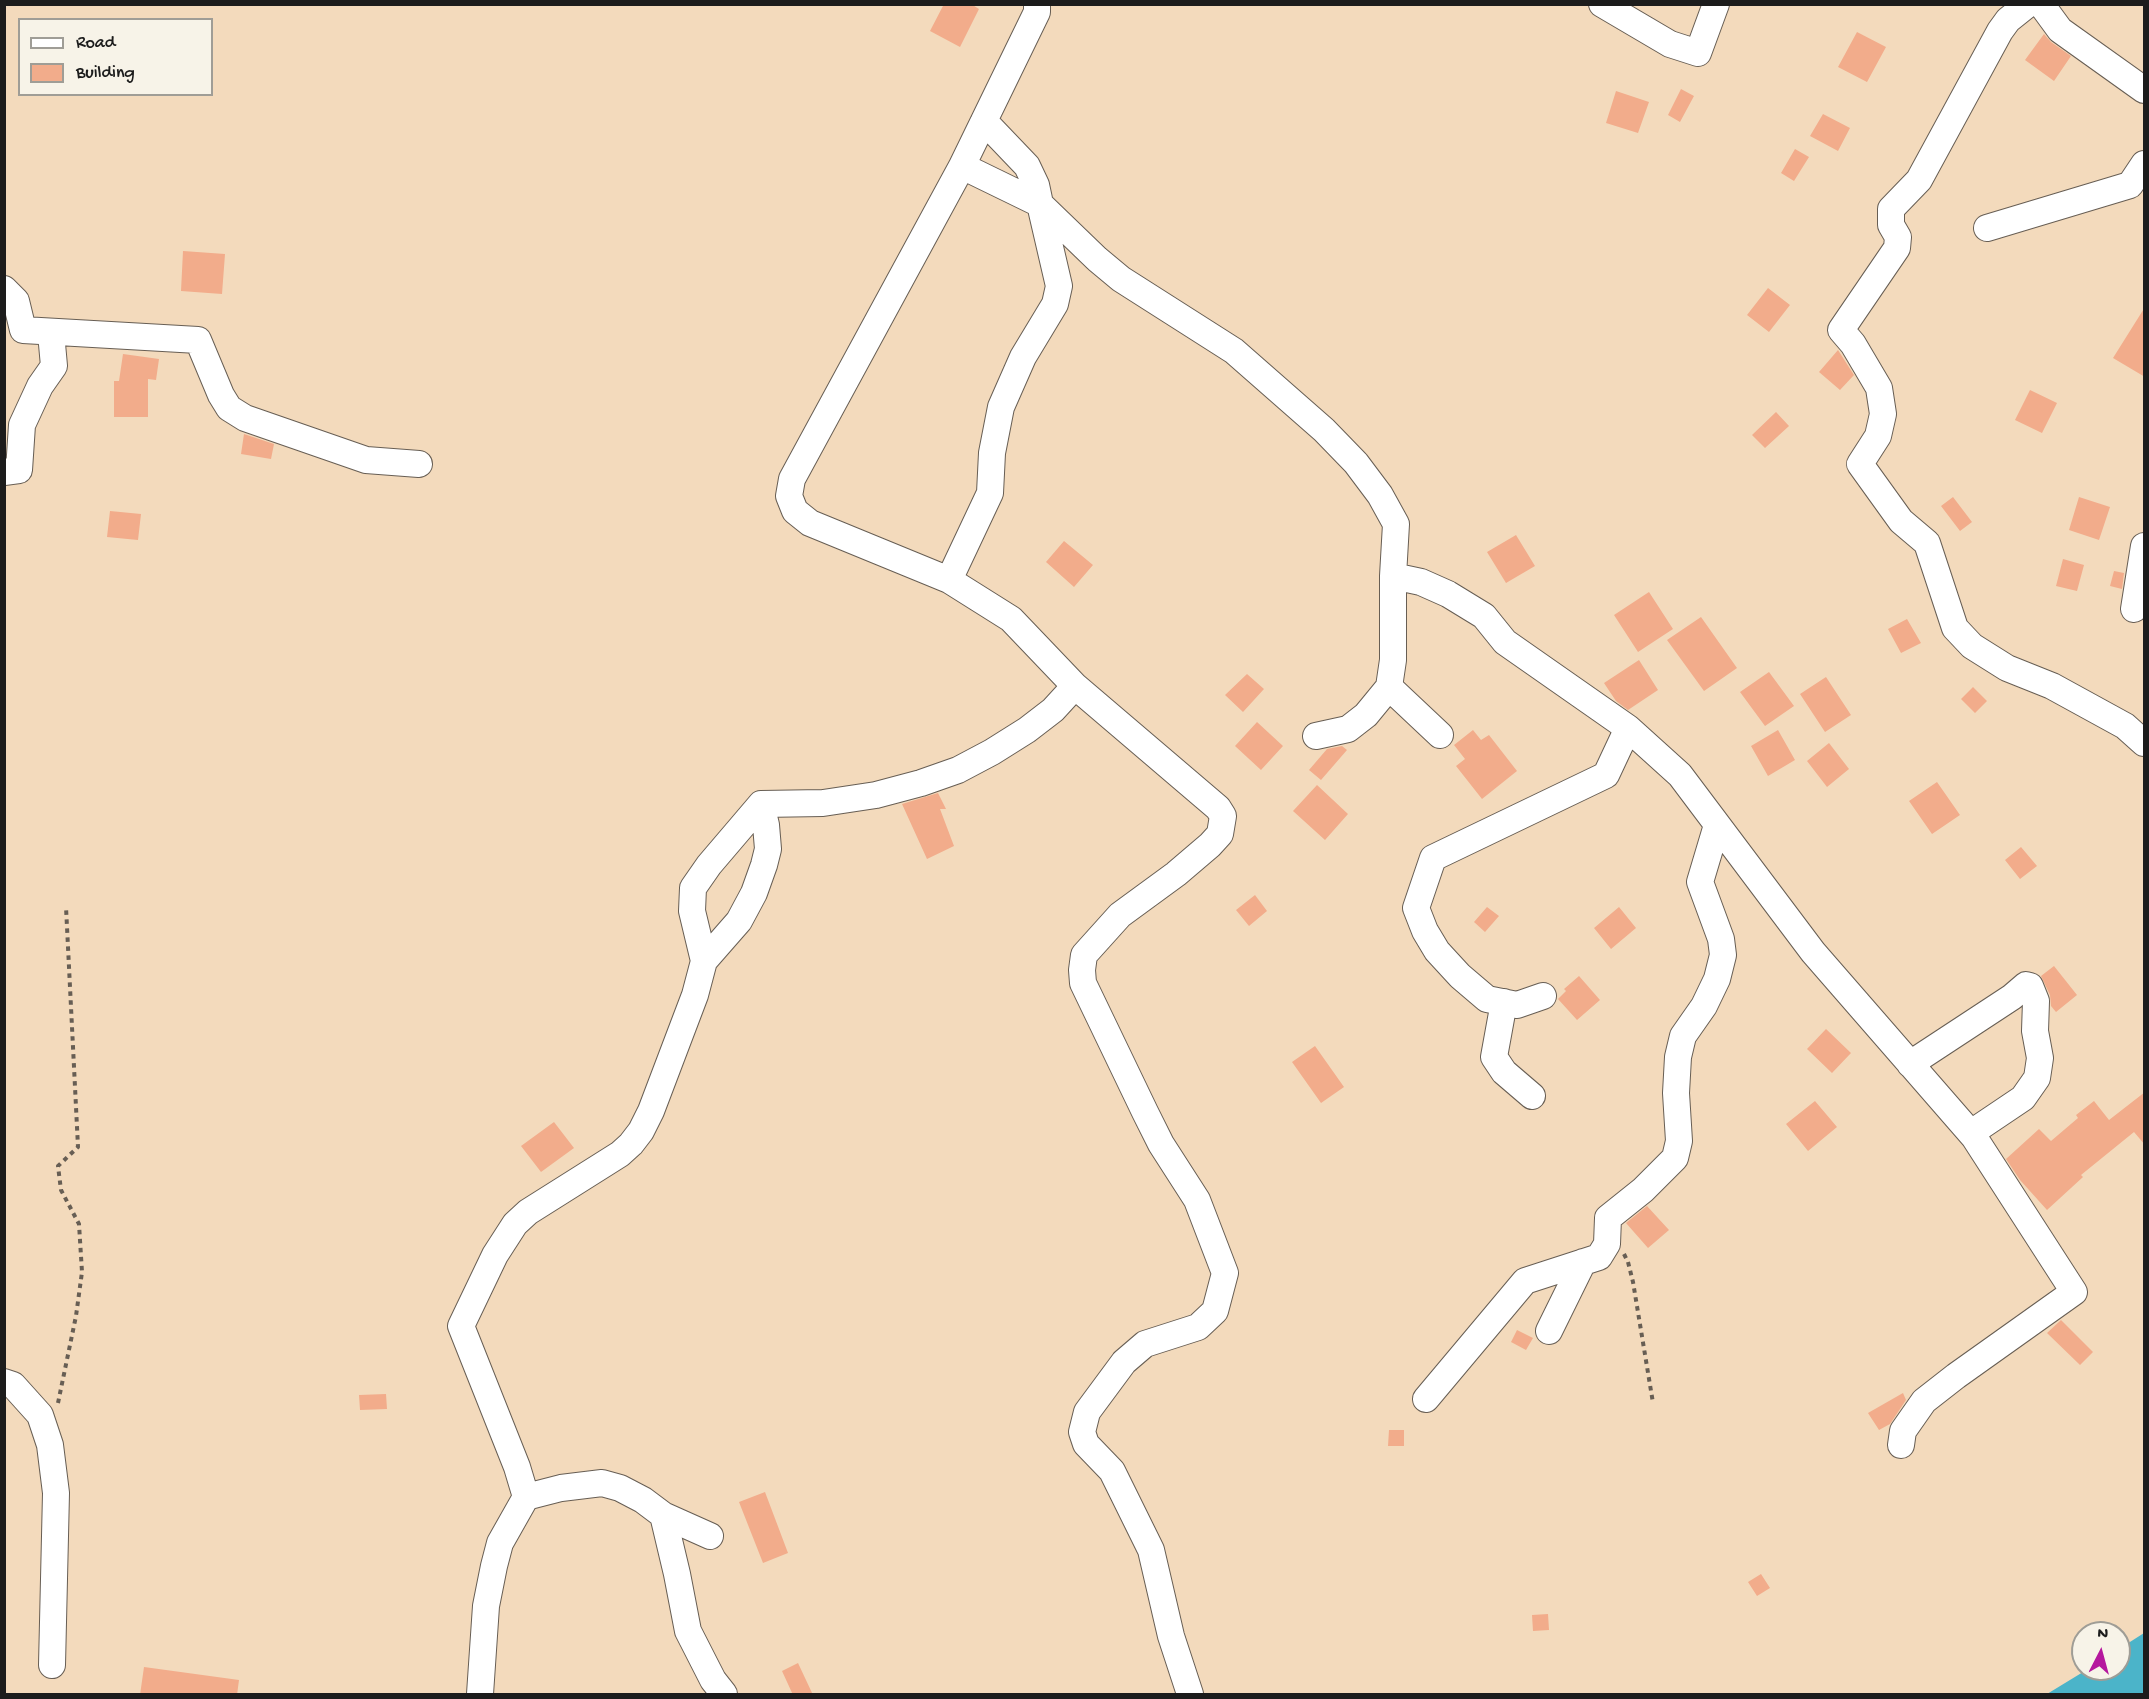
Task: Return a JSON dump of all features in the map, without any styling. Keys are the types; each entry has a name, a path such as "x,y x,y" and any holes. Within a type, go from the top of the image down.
{"street":[{"path":"1037,4 1037,12 962,166 792,479 789,496 795,512 810,523 949,580 1011,619 1075,686 1218,808 1223,816 1220,834 1210,845 1176,874 1120,915 1084,956 1082,970 1083,983 1144,1112 1161,1144 1197,1200 1225,1273 1215,1311 1198,1328 1144,1344 1125,1362 1087,1412 1082,1432 1086,1444 1112,1472 1151,1550 1171,1636 1190,1695"},
{"path":"1602,4 1670,44 1698,52 1716,4"},
{"path":"2028,4 2008,20 1919,180 1891,208 1891,225 1898,237 1897,248 1841,330 1853,344 1879,388 1883,414 1878,436 1860,464 1901,521 1927,543 1956,628 1972,646 2007,668 2052,686 2125,726 2145,743"},
{"path":"2041,4 2060,30 2145,90"},
{"path":"949,580 990,493 992,453 1001,407 1023,357 1055,303 1059,286 1036,185 1027,166 984,121"},
{"path":"1987,228 2130,185 2145,164"},
{"path":"962,166 1040,204 1121,279 1233,351 1295,403 1332,438 1380,495 1396,524 1393,576 1393,660 1389,687 1365,715 1348,729 1316,736"},
{"path":"4,289 16,301 14,328 51,333 198,340 225,402 229,408 245,418 366,460 419,464"},
{"path":"4,472 19,470 22,425 40,386 54,366 51,333"},
{"path":"2134,609 2145,546"},
{"path":"1393,576 1421,582 1448,594 1484,616 1505,642 1628,728 1680,775 1813,952 1971,1133 2074,1292 1924,1401 1903,1431 1901,1445"},
{"path":"704,961 692,911 693,888 709,865 761,804 823,802 876,795 958,770 993,752 1027,730 1053,710 1075,686"},
{"path":"1389,687 1440,735"},
{"path":"1543,996 1517,1005 1487,999 1460,976 1437,951 1425,931 1416,908 1433,858 1606,775 1628,728"},
{"path":"526,1497 517,1467 461,1326 495,1255 515,1224 528,1212 620,1154 641,1131 651,1111 695,995 704,961 739,921 754,892 764,865 768,849 761,804"},
{"path":"1426,1399 1525,1281 1599,1257 1607,1244 1608,1218 1643,1190 1675,1158 1680,1141 1676,1093 1678,1057 1683,1036 1704,1006 1717,979 1723,955 1721,939 1700,882 1717,825"},
{"path":"1910,1064 2012,998 2026,986 2030,987 2036,1001 2034,1032 2040,1058 2037,1078 2023,1098 1971,1133"},
{"path":"1504,1002 1494,1057 1504,1072 1532,1096"},
{"path":"1549,1331 1583,1262"},
{"path":"4,1382 14,1385 40,1414 50,1445 56,1493 52,1665"},
{"path":"480,1695 486,1606 494,1566 500,1543 526,1497 561,1488 602,1483 620,1488 643,1500 663,1515 710,1536"},
{"path":"663,1515 688,1631 724,1695"}],"path":[{"path":"56,1413 76,1316 82,1272 79,1224 62,1190 58,1166 78,1147 66,907"},
{"path":"1607,1244 1620,1248 1628,1262 1653,1403"}],"water":[{"path":"2144,1633 2144,1694 2047,1694 2071,1679 2131,1681 2131,1641"}],"building":[{"path":"944,4 971,4 979,9 960,47 930,31"},
{"path":"1857,32 1886,47 1867,82 1838,67"},
{"path":"2044,34 2071,56 2054,81 2025,60"},
{"path":"1681,89 1694,96 1680,122 1668,115"},
{"path":"1616,91 1649,102 1638,133 1606,123"},
{"path":"1823,114 1850,128 1838,151 1810,136"},
{"path":"1795,149 1809,157 1794,181 1781,173"},
{"path":"183,251 225,254 222,294 181,291"},
{"path":"1768,288 1790,305 1769,332 1747,315"},
{"path":"2145,307 2145,377 2113,358"},
{"path":"1838,350 1854,375 1840,390 1819,372"},
{"path":"123,354 159,359 156,380 148,379 148,417 114,417 114,381 119,381"},
{"path":"2030,390 2057,403 2042,433 2015,420"},
{"path":"1776,412 1789,426 1765,448 1752,435"},
{"path":"244,434 274,444 271,459 241,454"},
{"path":"1953,497 1972,522 1960,531 1941,506"},
{"path":"2079,497 2110,507 2099,540 2069,530"},
{"path":"110,511 141,514 138,540 107,537"},
{"path":"1516,535 1535,566 1506,583 1487,552"},
{"path":"1064,541 1093,565 1074,587 1046,562"},
{"path":"2063,559 2084,565 2077,591 2056,586"},
{"path":"2114,571 2124,573 2122,589 2110,586"},
{"path":"1649,592 1673,629 1638,652 1614,615"},
{"path":"1701,617 1737,668 1704,691 1667,640"},
{"path":"1907,619 1921,643 1901,653 1888,629"},
{"path":"1639,660 1658,690 1628,710 1616,701 1604,683"},
{"path":"1769,672 1794,706 1765,726 1740,692"},
{"path":"1247,674 1264,689 1243,712 1225,695"},
{"path":"1826,677 1851,715 1825,732 1800,694"},
{"path":"1973,687 1987,701 1975,713 1961,699"},
{"path":"1257,722 1283,746 1261,770 1235,746"},
{"path":"1473,730 1481,740 1489,735 1517,771 1482,799 1456,766 1465,759 1454,745"},
{"path":"1778,730 1795,760 1768,776 1751,746"},
{"path":"1829,743 1849,769 1827,787 1807,761"},
{"path":"1342,746 1347,750 1321,780 1309,770 1327,749"},
{"path":"1937,782 1960,815 1932,834 1909,801"},
{"path":"1317,785 1348,814 1325,840 1293,811"},
{"path":"938,793 946,809 940,809 954,846 927,859 902,804"},
{"path":"2021,847 2037,866 2020,879 2005,860"},
{"path":"1255,895 1267,911 1249,926 1236,910"},
{"path":"1487,907 1499,916 1485,932 1474,922"},
{"path":"1619,907 1636,928 1611,949 1594,928"},
{"path":"2054,966 2077,995 2056,1012 2051,1006 2050,995 2041,976"},
{"path":"1579,976 1600,1000 1577,1020 1558,999 1566,991 1564,989"},
{"path":"1826,1029 1851,1053 1832,1073 1807,1049"},
{"path":"1315,1046 1344,1087 1321,1103 1292,1062"},
{"path":"2145,1092 2145,1145 2134,1132 2081,1175 2083,1177 2047,1210 2020,1180 2006,1159 2039,1129 2051,1141 2078,1118 2076,1115 2094,1101 2109,1120"},
{"path":"1815,1101 1837,1127 1808,1151 1786,1124"},
{"path":"554,1122 574,1148 541,1172 521,1146"},
{"path":"1647,1206 1669,1230 1648,1248 1626,1223"},
{"path":"2061,1320 2093,1352 2080,1365 2047,1333"},
{"path":"1517,1330 1533,1338 1526,1350 1511,1342"},
{"path":"1903,1393 1906,1400 1890,1424 1879,1430 1868,1413"},
{"path":"386,1394 387,1409 360,1410 359,1395"},
{"path":"1389,1430 1404,1430 1404,1446 1388,1446"},
{"path":"765,1492 788,1553 763,1563 739,1502"},
{"path":"1761,1574 1770,1588 1757,1596 1748,1582"},
{"path":"1548,1614 1549,1630 1533,1631 1532,1615"},
{"path":"798,1663 813,1695 793,1695 782,1671"},
{"path":"144,1667 239,1680 237,1695 140,1695"}]}
